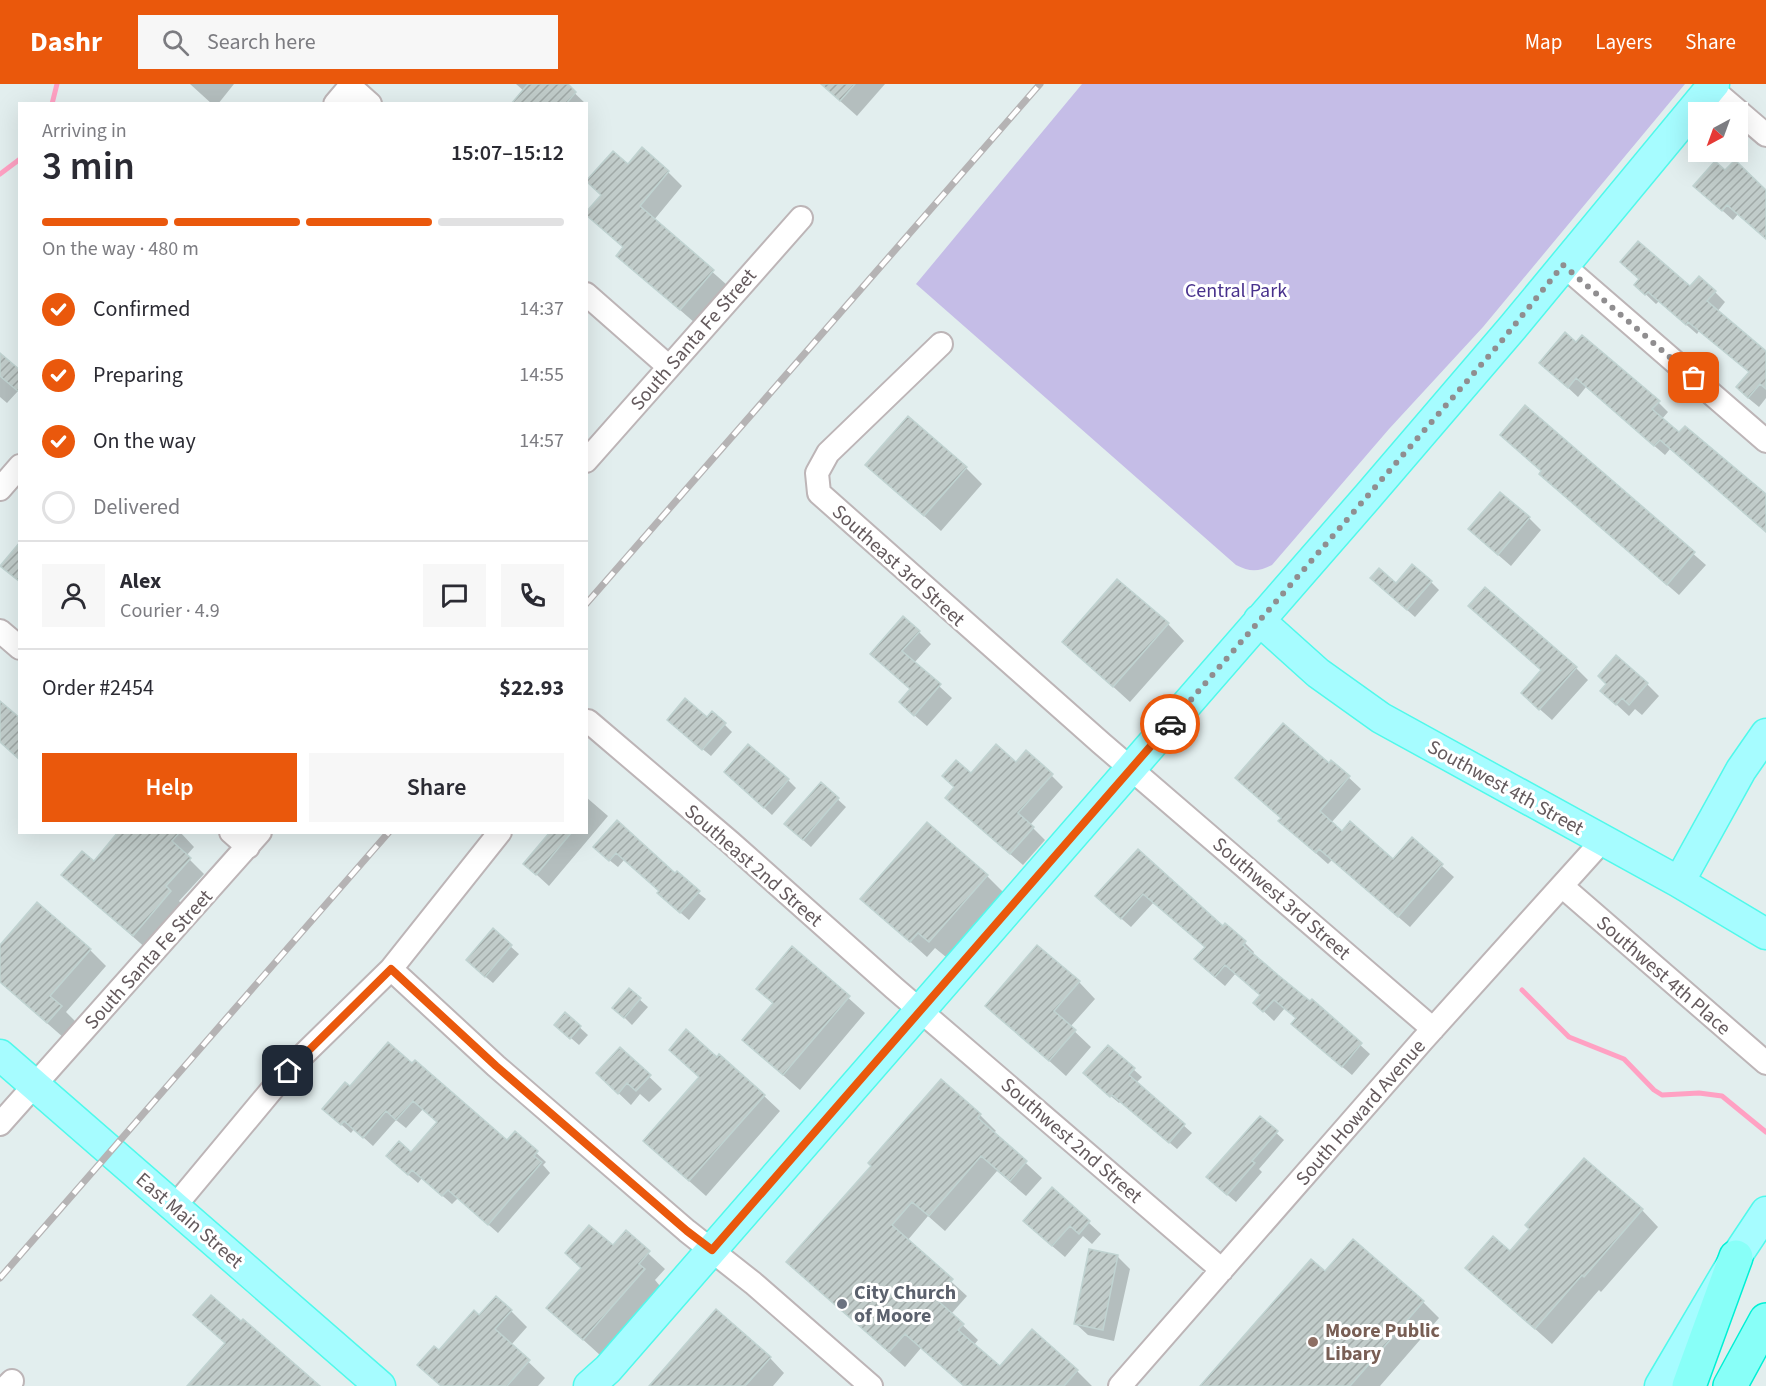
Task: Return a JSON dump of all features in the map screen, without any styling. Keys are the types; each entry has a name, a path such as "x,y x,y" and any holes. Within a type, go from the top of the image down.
{"highway":[{"path":"1689,1386 1736,1257"},
{"path":"1730,1386 1766,1320"}],"main road":[{"path":"598,1380 1513,327 1712,86"},
{"name":"Southwest 4th Street","path":"1259,620 1318,673 1381,718 1678,882 1766,934"},
{"path":"1678,882 1741,770 1766,734"},
{"name":"East Main Street","path":"0,1055 380,1386"},
{"path":"1660,1386 1736,1257 1766,1212"}],"street":[{"path":"337,102 351,85 368,102"},
{"path":"1712,86 1766,135"},
{"name":"South Santa Fe Street","path":"588,459 801,218"},
{"path":"1563,265 1766,441"},
{"path":"588,296 669,367"},
{"name":"Southeast 3rd Street","path":"941,344 828,453 817,472 819,493 1131,769"},
{"path":"0,489 18,468"},
{"path":"0,631 18,646"},
{"name":"Southeast 2nd Street","path":"588,721 921,1010"},
{"name":"Southwest 3rd Street","path":"1131,769 1433,1029"},
{"path":"175,1206 302,1056 391,969 498,834"},
{"name":"South Santa Fe Street","path":"0,1124 246,837"},
{"name":"South Howard Avenue","path":"1120,1386 1433,1029 1603,840"},
{"name":"Southwest 4th Place","path":"1563,887 1766,1063"},
{"path":"391,969 496,1066 871,1386"},
{"name":"Southwest 2nd Street","path":"921,1010 1222,1270"}],"green space":[{"name":"Central Park","path":"1082,84 1685,84 1483,327 1389,429 1272,565 1254,570 1236,565 916,284"}],"building":[{"path":"528,84 568,84 576,92 568,102 513,102"},
{"path":"821,84 855,84 840,101"},
{"path":"642,147 669,171 640,206 714,270 680,310 616,256 623,247 588,217 588,210 601,195 588,183 588,179 613,151 628,164"},
{"path":"1714,162 1725,170 1733,162 1737,162 1766,190 1766,239 1727,205 1722,211 1693,186"},
{"path":"1638,241 1690,286 1699,276 1716,291 1707,301 1766,351 1766,389 1760,384 1748,398 1736,387 1749,372 1688,322 1686,325 1648,292 1645,295 1634,285 1639,279 1620,262"},
{"path":"1565,332 1576,342 1582,335 1660,401 1652,409 1679,432 1685,426 1766,494 1766,532 1660,440 1654,446 1576,378 1568,388 1539,363"},
{"path":"0,353 18,368 18,391 0,376"},
{"path":"1525,405 1695,552 1667,585 1539,474 1541,471 1500,435"},
{"path":"908,416 967,467 924,516 865,465"},
{"path":"1500,492 1530,517 1498,555 1468,529"},
{"path":"18,544 18,580 0,566"},
{"path":"1412,564 1432,581 1407,610 1370,578 1379,568 1396,583"},
{"path":"1117,579 1169,623 1113,687 1062,642"},
{"path":"1485,587 1577,667 1539,710 1521,693 1541,670 1468,606"},
{"path":"903,616 920,631 902,651 941,684 914,716 899,702 910,689 870,654"},
{"path":"1616,655 1648,683 1629,705 1622,698 1616,705 1600,691 1606,684 1598,676"},
{"path":"685,698 707,717 712,711 726,723 702,750 667,720"},
{"path":"0,701 18,716 18,758 0,742"},
{"path":"1283,723 1329,763 1331,760 1350,776 1320,811 1342,831 1350,821 1393,859 1412,837 1443,864 1398,917 1319,849 1316,853 1278,821 1281,818 1235,778"},
{"path":"748,744 789,779 764,808 724,772"},
{"path":"996,744 1016,762 1026,750 1053,774 1018,813 1034,827 1010,854 945,798 954,787 942,776 956,760 971,773"},
{"path":"821,782 839,798 803,840 784,824"},
{"path":"617,820 675,873 677,871 700,891 680,913 616,853 609,861 593,847"},
{"path":"927,822 988,875 929,942 918,933 910,942 860,899"},
{"path":"116,834 178,834 172,841 191,858 166,886 171,891 133,936 61,875 82,851 94,861"},
{"path":"548,834 570,834 536,875 523,864"},
{"path":"1138,849 1223,926 1225,923 1246,941 1243,945 1310,1001 1312,999 1362,1043 1342,1067 1291,1024 1296,1018 1274,1000 1263,1012 1253,1003 1260,995 1225,965 1215,977 1194,959 1205,947 1143,894 1121,919 1095,896"},
{"path":"37,902 91,949 50,996 62,1006 47,1023 0,982 0,945"},
{"path":"493,928 512,945 485,977 466,960"},
{"path":"1037,945 1080,981 1054,1011 1076,1030 1049,1061 985,1006"},
{"path":"792,946 850,996 783,1075 742,1040 773,1003 756,989"},
{"path":"629,988 641,998 624,1018 612,1008"},
{"path":"565,1012 581,1026 570,1039 554,1025"},
{"path":"686,1029 717,1057 719,1054 765,1095 689,1181 643,1141 699,1077 669,1050"},
{"path":"388,1042 412,1063 415,1060 507,1140 515,1131 538,1151 534,1156 542,1162 488,1225 448,1190 442,1196 412,1170 408,1175 386,1156 399,1141 411,1152 437,1122 413,1101 396,1120 386,1111 363,1138 344,1121 341,1125 322,1109 345,1082 350,1086"},
{"path":"1108,1045 1135,1068 1129,1075 1185,1124 1169,1143 1083,1073"},
{"path":"620,1047 651,1075 636,1091 627,1083 618,1094 596,1073"},
{"path":"941,1079 981,1114 978,1118 1027,1161 1010,1181 981,1156 929,1216 912,1202 892,1225 953,1279 936,1299 964,1324 958,1330 1000,1366 1032,1329 1078,1370 1064,1386 964,1386 905,1334 889,1352 786,1262 871,1166 868,1163"},
{"path":"1260,1116 1278,1131 1252,1161 1255,1163 1227,1195 1206,1177"},
{"path":"1584,1158 1643,1209 1535,1329 1465,1268 1493,1236 1510,1251 1529,1229 1525,1225"},
{"path":"1052,1187 1090,1221 1079,1234 1070,1226 1052,1246 1023,1221"},
{"path":"589,1225 613,1245 626,1230 650,1251 639,1264 645,1269 583,1340 546,1308 581,1268 565,1253"},
{"name":"Moore Public Libary","path":"1353,1239 1424,1301 1350,1386 1200,1386 1311,1259 1325,1271"},
{"path":"1089,1249 1118,1255 1103,1330 1074,1324"},
{"path":"211,1295 241,1321 243,1319 320,1386 187,1386 225,1343 193,1315"},
{"path":"496,1296 512,1310 495,1329 530,1360 507,1386 441,1386 417,1365 434,1346 439,1350 474,1310 479,1315"},
{"path":"716,1309 771,1357 745,1386 649,1386"}],"waterway":[{"path":"52,102 57,84"},
{"path":"0,174 18,160"},
{"path":"1522,990 1569,1037 1624,1059 1654,1090 1662,1095 1699,1093 1722,1096 1766,1132"}],"railway":[{"path":"588,602 1040,84"},
{"path":"0,1278 387,834"}],"way so far":[{"path":"1170,724 1500,343 1563,265 1694,378"}],"place":[{"name":"City Church of Moore","path":"842,1304"},
{"name":"Moore Public Libary","path":"1313,1342"}],"route":[{"path":"288,1071 391,969 496,1066 712,1250 1170,724"}]}
